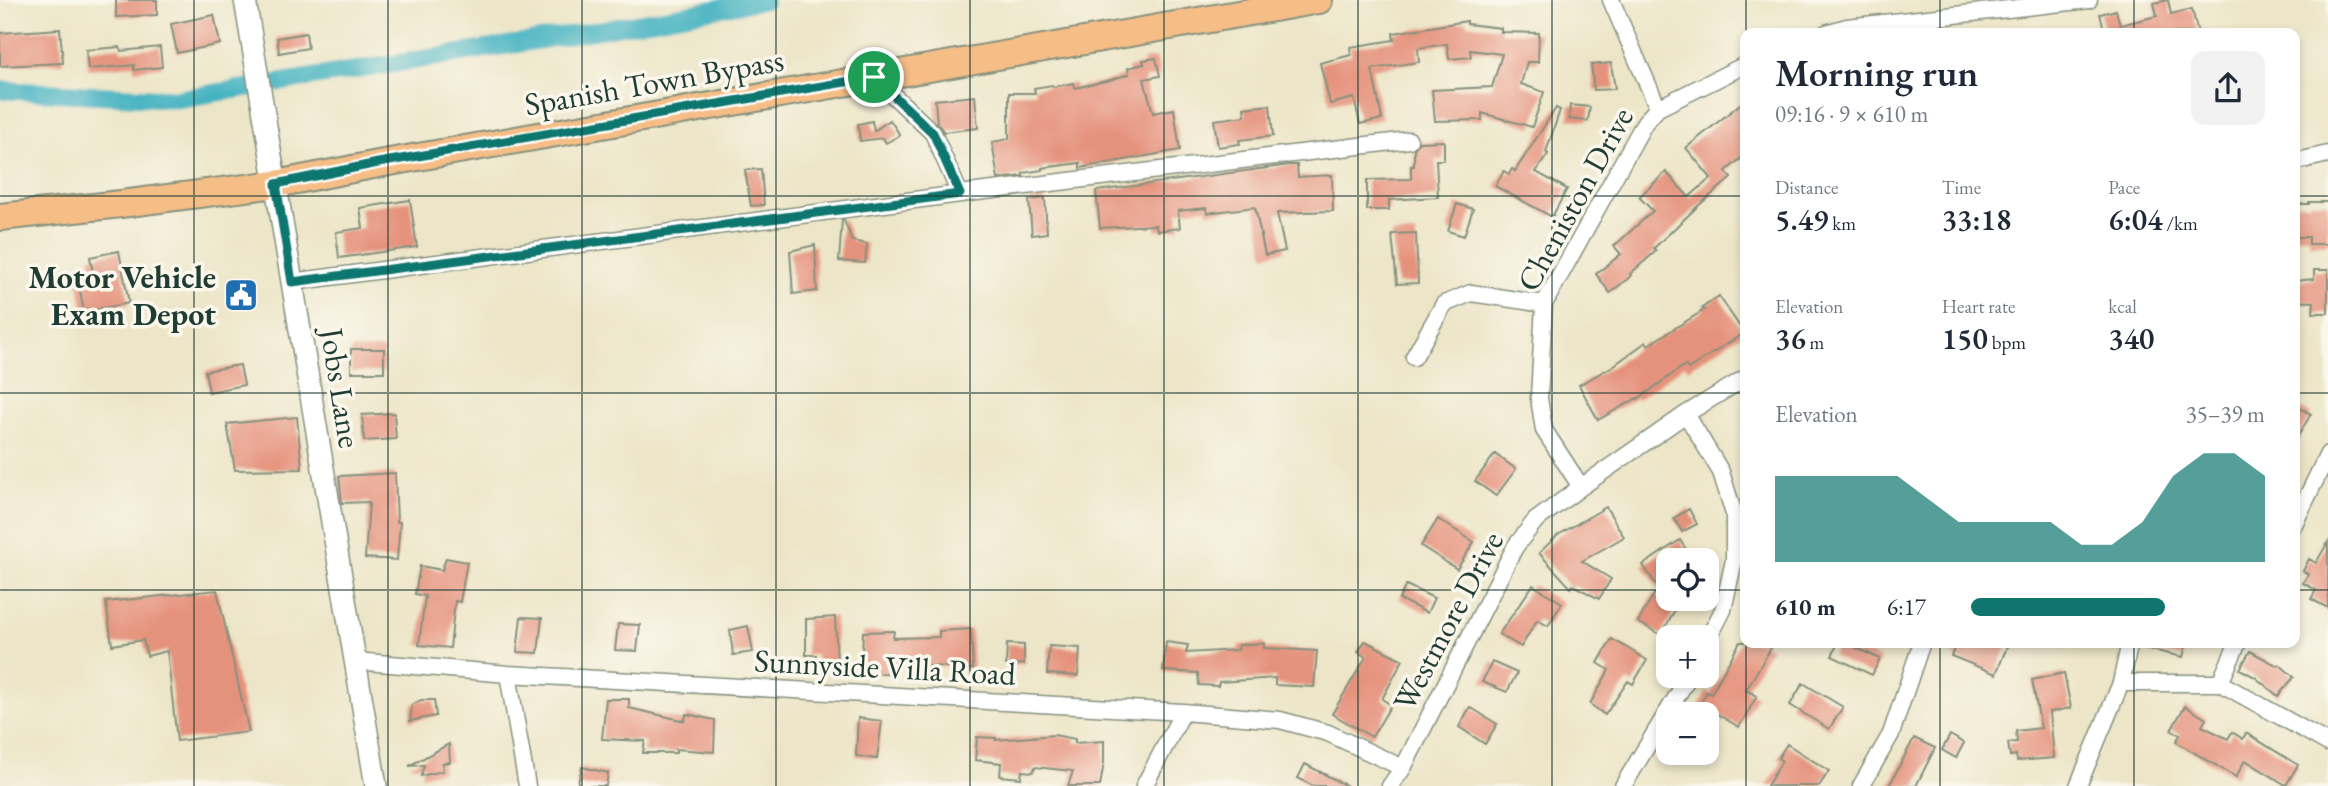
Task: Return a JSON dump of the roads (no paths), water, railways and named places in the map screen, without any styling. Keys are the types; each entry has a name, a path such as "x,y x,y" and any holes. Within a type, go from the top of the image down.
{"main road":[{"name":"Spanish Town Bypass","path":"0,217 276,184 378,163 1319,0"}],"street":[{"name":"Jobs Lane","path":"245,0 376,786"},
{"path":"1611,0 1658,108"},
{"path":"1844,28 2089,0"},
{"name":"Cheniston Drive","path":"1581,487 1544,430 1539,398 1544,304 1645,122 1658,108 1740,67"},
{"path":"874,77 933,133 960,194"},
{"path":"292,282 960,194 1409,140"},
{"path":"2300,161 2328,154"},
{"path":"1414,357 1444,304 1471,293 1544,304"},
{"name":"Westmore Drive","path":"1390,786 1403,768 1515,547 1535,521 1686,414 1740,381"},
{"path":"1686,414 1721,472 1734,514 1734,560 1723,610 1715,625"},
{"path":"2300,512 2328,454"},
{"path":"1861,786 1891,734 1920,648"},
{"path":"2078,786 2122,683 2129,648"},
{"path":"2220,683 2235,648"},
{"name":"Sunnyside Villa Road","path":"355,662 508,674 1183,712 1280,720 1328,733 1403,768"},
{"path":"508,674 527,786"},
{"path":"2122,683 2220,683 2328,743"},
{"path":"1623,786 1682,688"},
{"path":"1144,786 1183,712"}],"waterway":[{"path":"0,90 178,99 565,36 765,0"}],"place":[{"name":"Motor Vehicle Exam Depot","path":"241,295"}]}
